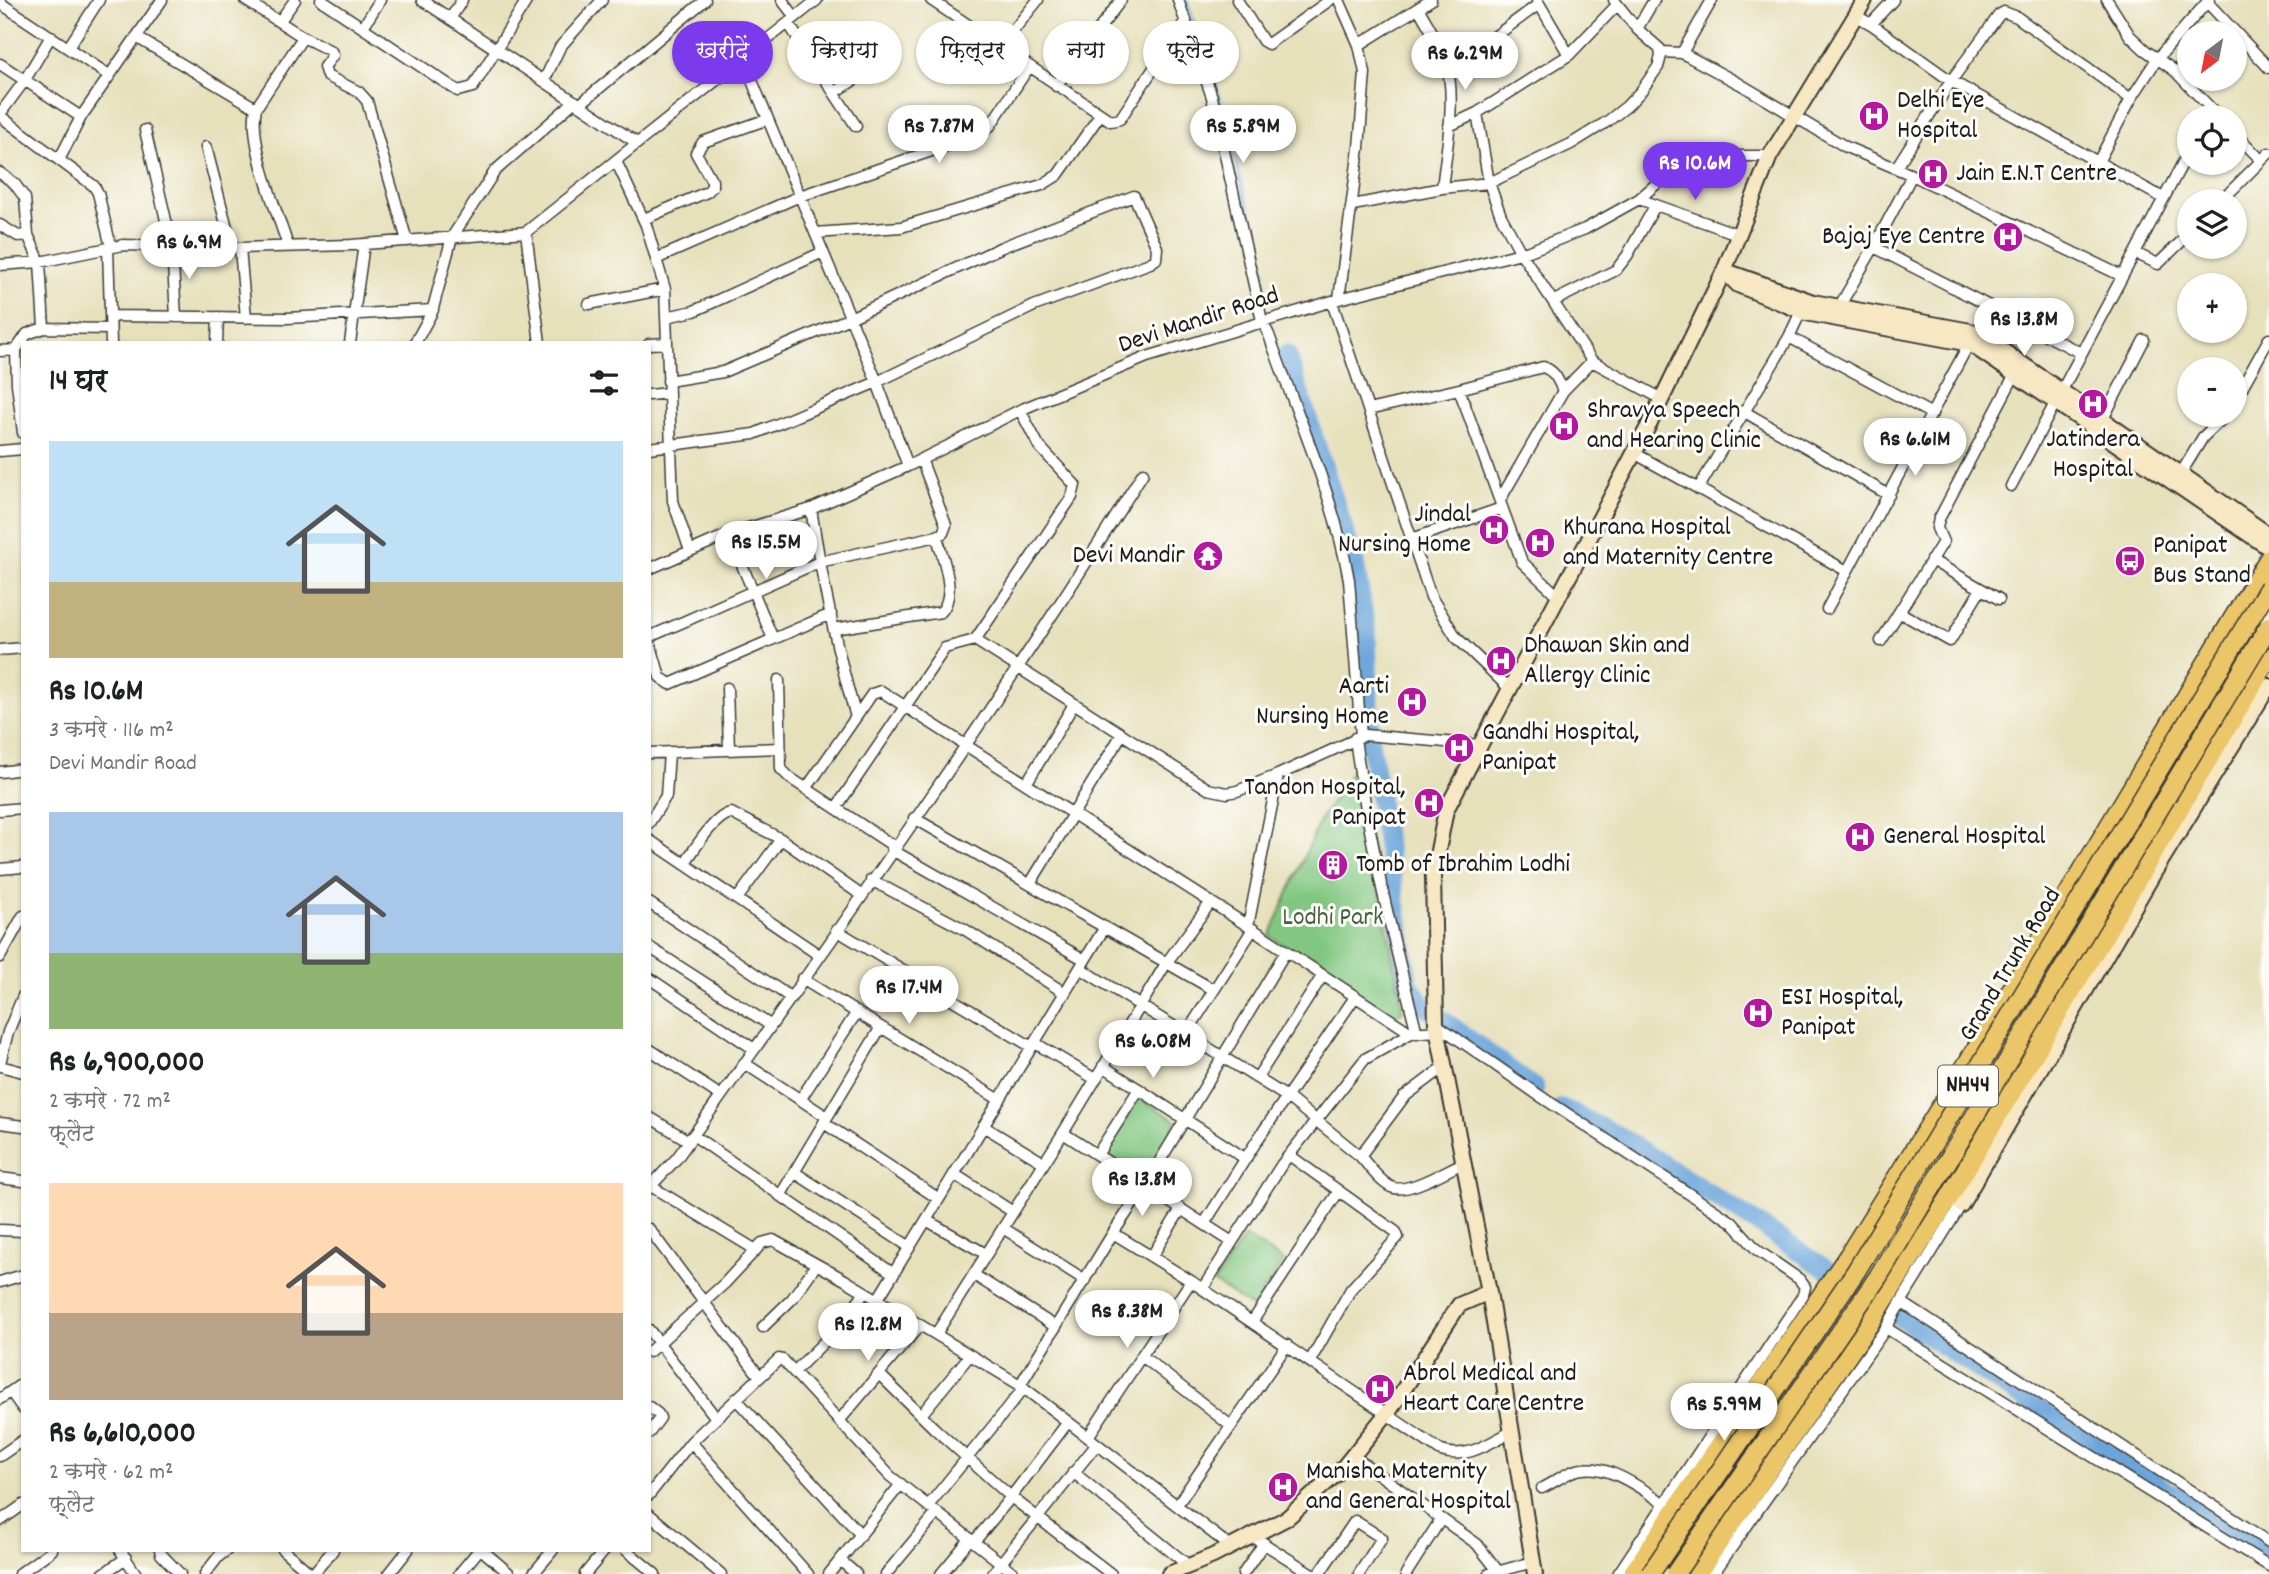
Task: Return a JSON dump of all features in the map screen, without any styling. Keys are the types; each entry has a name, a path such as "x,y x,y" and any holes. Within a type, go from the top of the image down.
{"highway":[{"path":"1632,1574 1670,1507 1824,1293 1976,1048 2267,541"},
{"name":"Grand Trunk Road","path":"1650,1574 1856,1271 2269,587"},
{"name":"Grand Trunk Road","path":"1675,1574 1878,1277 2269,626"},
{"path":"1697,1574 1728,1541 1882,1324 1955,1202 2021,1076 2262,695 2269,657"},
{"path":"1976,1048 2021,1076"}],"street":[{"path":"68,48 99,0"},
{"path":"59,160 81,117 162,0"},
{"path":"245,0 332,53 324,67 327,76 359,92 367,101 407,241"},
{"path":"279,23 295,0"},
{"path":"321,0 458,91 473,87 527,0"},
{"path":"363,27 380,0"},
{"path":"422,0 637,143"},
{"path":"450,19 462,0"},
{"path":"544,81 561,47 601,0"},
{"path":"416,341 433,310 453,237 495,172 705,0"},
{"path":"782,0 834,93 856,126"},
{"path":"773,35 817,0"},
{"path":"931,0 962,21"},
{"path":"1021,21 1038,0"},
{"path":"1056,86 1121,0"},
{"path":"1178,0 1212,97 1262,321 1329,499 1346,559 1364,798 1414,1033"},
{"path":"1237,0 1263,41 1268,44 1330,0"},
{"path":"1339,0 1359,46 1365,73 1353,205 1335,301 1368,410 1431,597 1456,637 1510,689"},
{"path":"1359,46 1431,0"},
{"path":"1637,29 1654,0"},
{"path":"1682,53 1712,0"},
{"path":"1353,1456 1476,1544 1494,1573 1534,1568 1489,1292 1436,1026 1433,876 1446,810 1662,398 1724,271 1770,156 1865,0"},
{"path":"1871,24 1893,0"},
{"path":"2107,0 2130,36 2175,71 2204,105"},
{"path":"2098,162 2131,99 2157,59 2208,1 2269,68"},
{"path":"1448,71 1538,2 1569,55"},
{"path":"1449,126 1477,113 1569,55 1616,2 1637,29 1661,52 1682,53 1846,147 1896,167 2122,276"},
{"path":"0,3 110,76"},
{"path":"1419,9 1438,44 1448,71 1449,126 1442,188"},
{"path":"1896,167 1951,81 1999,15 2004,12 2017,17 2131,99"},
{"path":"1856,16 1951,81 2163,198"},
{"path":"1029,67 1100,115 1111,121 1121,120 1186,20"},
{"path":"51,36 0,115 94,187 98,193 110,247 111,341"},
{"path":"136,37 256,108"},
{"path":"288,246 259,154 253,122 256,108 303,37"},
{"path":"1353,205 1442,188 1489,183 1572,144 1627,106 1658,67 1661,52"},
{"path":"0,64 81,117"},
{"path":"0,265 40,262 123,245 236,248 364,244 526,232 711,84"},
{"path":"753,84 877,383 908,466"},
{"path":"834,93 848,84"},
{"path":"656,259 800,196 978,135 990,126 1018,84"},
{"path":"1477,113 1489,183 1521,253 1592,361 1662,398"},
{"path":"815,233 901,227 1042,185 1058,175 1100,115"},
{"path":"643,219 707,192 712,187 712,181 696,153 703,142 768,119"},
{"path":"145,130 172,246 176,317"},
{"path":"2233,189 2265,156 2247,142"},
{"path":"206,147 236,248 246,318"},
{"name":"Devi Mandir Road","path":"651,568 729,534 811,509 908,466 1020,410 1147,357 1262,321 1521,253 1578,232 1639,199 1668,173 1687,162 1730,156 1770,156"},
{"path":"616,161 643,219 665,289 673,502 690,551"},
{"path":"0,173 14,183 24,198 27,235 40,262 44,328"},
{"path":"2011,486 2177,173"},
{"path":"1835,313 1912,175"},
{"path":"651,448 754,434 877,383 1034,306 1150,263 1156,259 1157,248 1134,196 1002,247 850,318 723,372 668,381"},
{"path":"1639,199 1740,235"},
{"path":"1554,300 1616,270 1627,256 1655,206"},
{"path":"0,225 18,236 27,235"},
{"path":"526,232 540,341"},
{"path":"350,341 364,244"},
{"path":"2135,253 2158,264 2177,246"},
{"path":"1874,247 2081,353"},
{"path":"666,317 694,311 823,252"},
{"path":"1724,271 1745,276 1804,306 1973,338 2267,541"},
{"path":"589,304 665,289"},
{"path":"1698,489 1789,337 1804,306"},
{"path":"110,316 288,318 433,310"},
{"path":"217,341 218,317"},
{"path":"22,341 27,334 44,328 110,329"},
{"path":"1789,337 1932,414"},
{"path":"1973,338 2015,374 2103,419 2178,479"},
{"path":"1827,609 1973,338"},
{"path":"2247,378 2269,339"},
{"path":"2103,419 2144,340"},
{"path":"21,343 16,350 21,417"},
{"path":"651,344 667,343"},
{"path":"0,351 16,350"},
{"path":"1412,539 1501,504 1563,391 1592,361"},
{"path":"1368,410 1460,390 1543,367 1550,369 1556,376 1563,391"},
{"path":"1881,641 1943,541 1937,528 1939,519 2015,374"},
{"path":"1460,390 1522,562 1559,596"},
{"path":"651,395 669,393"},
{"path":"836,808 945,648 975,640 1072,497 1075,485 1039,446 1020,410"},
{"path":"1743,411 1889,495"},
{"path":"2178,479 2203,437 2213,427"},
{"path":"0,451 21,449"},
{"path":"1634,453 1847,571"},
{"path":"651,637 819,562 943,533 946,525 921,459"},
{"path":"651,1185 691,1138 861,895 1017,667 1143,473"},
{"path":"811,509 819,562 856,717"},
{"path":"729,534 773,639"},
{"path":"834,629 941,612 948,603 950,592 937,536"},
{"path":"1931,560 1999,599"},
{"path":"1899,612 1950,641 1981,589"},
{"path":"651,645 660,677 670,684 831,614"},
{"path":"975,640 1208,789 1218,792 1237,791 1278,775 1360,736 1378,735 1480,745"},
{"path":"0,650 21,648"},
{"path":"779,680 781,769 790,778 893,848 1083,964 1140,1005 1287,1097 1360,1156 1385,1184 1397,1189 1408,1188 1463,1163"},
{"path":"727,688 729,750"},
{"path":"806,789 856,717 876,691 881,691 1414,1033"},
{"path":"1955,1202 2262,695"},
{"path":"1026,784 1074,704"},
{"path":"1030,884 1122,734"},
{"path":"651,753 780,748"},
{"path":"651,820 666,796 669,752"},
{"path":"0,772 21,769"},
{"path":"1186,1034 1251,928 1278,775"},
{"path":"0,810 21,807"},
{"path":"684,863 723,814 731,813 781,839 861,895"},
{"path":"914,818 1214,990"},
{"path":"737,899 781,839"},
{"path":"651,841 819,955"},
{"path":"0,869 21,867"},
{"path":"871,880 964,929 1065,993"},
{"path":"936,1334 1167,962 1211,902"},
{"path":"651,904 790,997"},
{"path":"0,957 21,920"},
{"path":"878,1299 1105,927"},
{"path":"836,930 1095,1079"},
{"path":"651,948 770,1025"},
{"path":"928,1506 1022,1386 1286,951"},
{"path":"1257,1078 1323,975"},
{"path":"651,979 754,1049"},
{"path":"802,979 1000,1100"},
{"path":"1205,1224 1356,997"},
{"path":"21,1000 3,1038 0,1065 21,1071"},
{"path":"800,1100 857,1013"},
{"path":"1203,1288 1289,1155 1365,1059 1414,1033 1436,1026"},
{"path":"1436,1026 1732,1222 1757,1250 1803,1284 1803,1295 1670,1507 1618,1574"},
{"path":"780,1196 881,1027"},
{"path":"651,1050 721,1096"},
{"path":"744,1063 939,1199"},
{"path":"1103,1066 1246,1159"},
{"path":"1360,1156 1404,1097 1444,1067"},
{"path":"1097,1155 1139,1089"},
{"path":"651,1118 691,1138 894,1274"},
{"path":"0,1123 21,1126"},
{"path":"983,1126 1044,1163"},
{"path":"1063,1133 1232,1242"},
{"path":"1289,1155 1396,1232 1398,1237 1351,1289 1310,1361"},
{"path":"794,1172 909,1247"},
{"path":"954,1174 1013,1212"},
{"path":"0,1178 21,1181"},
{"path":"651,1187 756,1250"},
{"path":"1252,1322 1339,1191"},
{"path":"1152,1256 1181,1209"},
{"path":"926,1220 986,1254"},
{"path":"1003,1228 1085,1280"},
{"path":"0,1230 21,1231"},
{"path":"651,1232 760,1377"},
{"path":"1113,1233 1203,1288 1441,1451 1453,1456 1466,1455 1511,1432"},
{"path":"651,1350 703,1303 762,1243 773,1240 878,1299 1022,1386 1231,1547"},
{"path":"763,1327 792,1299 816,1265"},
{"path":"974,1275 1056,1327"},
{"path":"0,1282 21,1277"},
{"path":"992,1574 1073,1472 1142,1356 1191,1281"},
{"path":"794,1372 838,1329 865,1292"},
{"path":"1169,1574 1192,1568 1231,1547 1258,1539 1287,1518 1353,1456 1387,1413 1459,1305 1489,1292"},
{"path":"1898,1298 2269,1542"},
{"path":"1882,1324 2269,1566"},
{"path":"839,1421 920,1325"},
{"path":"651,1332 716,1418"},
{"path":"1177,1505 1287,1345"},
{"path":"921,1415 970,1355"},
{"path":"1142,1356 1231,1426"},
{"path":"651,1492 691,1441 779,1359 783,1360 890,1476 1015,1574"},
{"path":"879,1374 1011,1497 1111,1574"},
{"path":"21,1384 3,1394 21,1408"},
{"path":"736,1399 861,1535"},
{"path":"651,1409 660,1418 651,1430"},
{"path":"941,1574 1011,1497 1068,1422"},
{"path":"0,1456 21,1441"},
{"path":"691,1441 808,1574"},
{"path":"1542,1488 1573,1471 1600,1469 1619,1476 1728,1541 1713,1574"},
{"path":"1073,1472 1192,1568"},
{"path":"829,1574 901,1484"},
{"path":"0,1521 21,1506"},
{"path":"886,1574 937,1513"},
{"path":"651,1516 722,1574"},
{"path":"1406,1574 1441,1519"},
{"path":"1319,1574 1355,1521 1381,1538 1359,1574"},
{"path":"1258,1539 1297,1570 1312,1574"},
{"path":"1242,1574 1258,1539"},
{"path":"19,1574 49,1552"},
{"path":"161,1552 180,1574"},
{"path":"207,1573 224,1552"},
{"path":"285,1552 312,1574 330,1552"},
{"path":"389,1574 406,1552"},
{"path":"459,1574 478,1552"},
{"path":"482,1552 510,1574"},
{"path":"533,1574 551,1552"},
{"path":"589,1573 603,1552"},
{"path":"628,1552 655,1574"},
{"path":"103,1574 123,1555 136,1574"},
{"path":"840,1560 856,1574"}],"green space":[{"name":"Lodhi Park","path":"1353,770 1357,771 1403,1011 1391,1018 1270,936 1320,820"},
{"path":"1139,1098 1177,1121 1143,1178 1105,1155"},
{"path":"1245,1236 1284,1261 1253,1308 1214,1283"}],"waterway":[{"path":"1186,0 1215,83 1265,273"},
{"path":"1287,354 1355,563 1367,634 1370,741 1409,984 1423,1005 1535,1088"},
{"path":"1562,1108 1619,1136 2063,1425 2269,1552"}],"place":[{"name":"Delhi Eye Hospital","path":"1874,116"},
{"name":"Jain E.N.T Centre","path":"1933,174"},
{"name":"Bajaj Eye Centre","path":"2008,237"},
{"name":"Jatindera Hospital","path":"2093,404"},
{"name":"Shravya Speech and Hearing Clinic","path":"1564,426"},
{"name":"Jindal Nursing Home","path":"1494,530"},
{"name":"Khurana Hospital and Maternity Centre","path":"1540,543"},
{"name":"Devi Mandir","path":"1208,556"},
{"name":"Panipat Bus Stand","path":"2130,561"},
{"name":"Dhawan Skin and Allergy Clinic","path":"1501,661"},
{"name":"Aarti Nursing Home","path":"1412,702"},
{"name":"Gandhi Hospital, Panipat","path":"1459,748"},
{"name":"Tandon Hospital, Panipat","path":"1429,803"},
{"name":"General Hospital","path":"1860,837"},
{"name":"Tomb of Ibrahim Lodhi","path":"1333,865"},
{"name":"ESI Hospital, Panipat","path":"1758,1013"},
{"name":"Abrol Medical and Heart Care Centre","path":"1380,1389"},
{"name":"Manisha Maternity and General Hospital","path":"1283,1487"}]}
